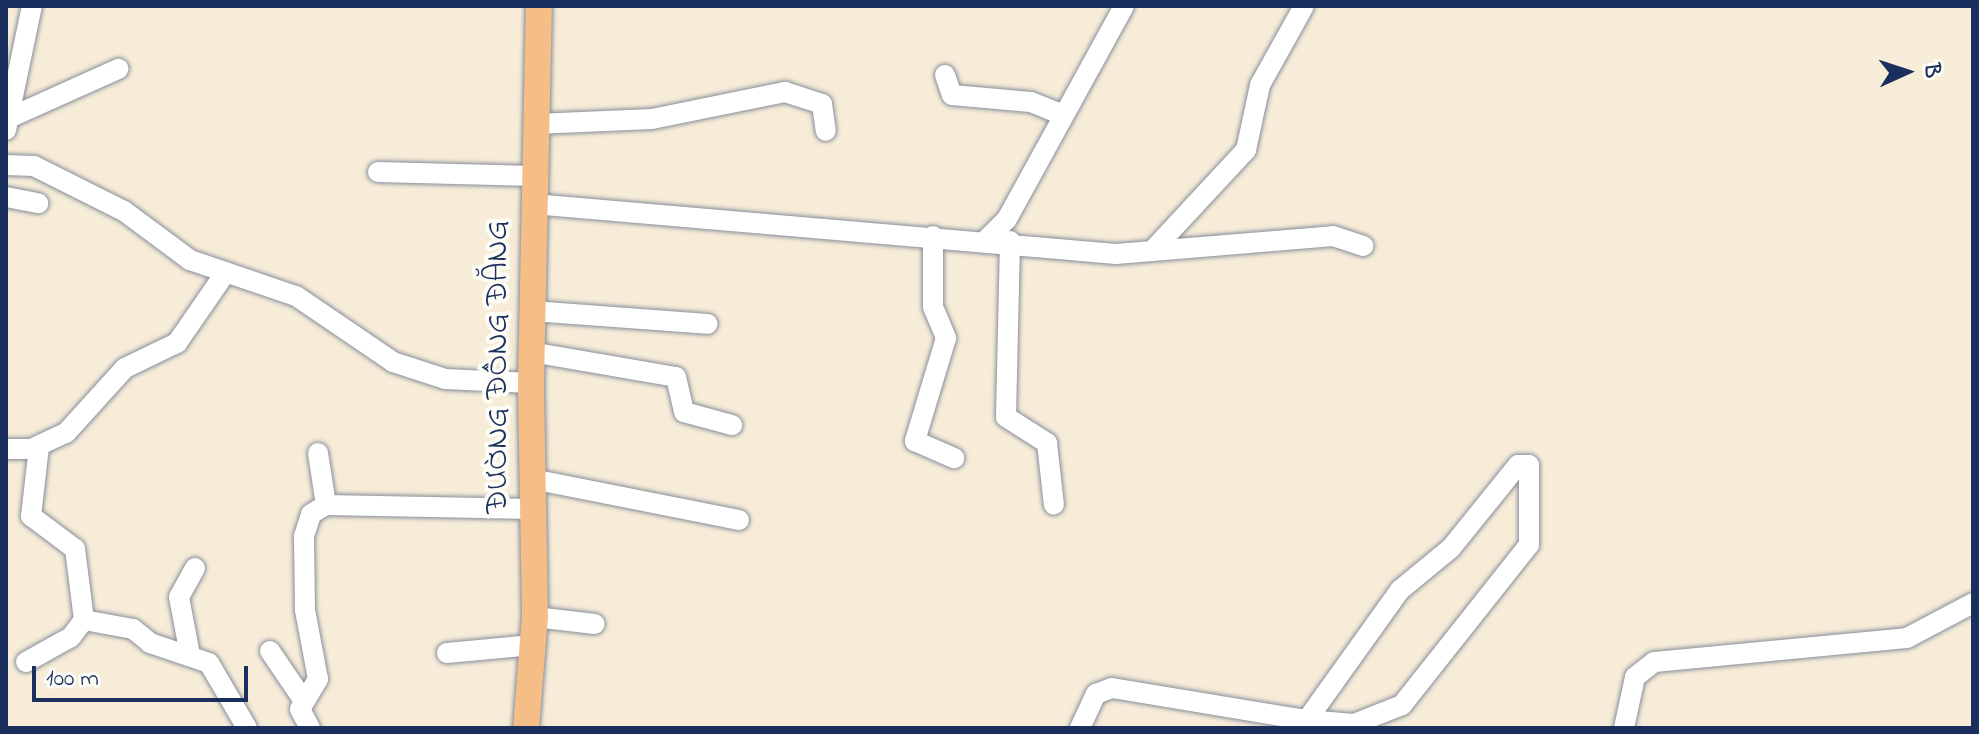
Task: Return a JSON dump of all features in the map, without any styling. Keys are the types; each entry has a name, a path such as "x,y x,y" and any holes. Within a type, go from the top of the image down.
{"main road":[{"name":"ĐƯỜNG ĐỒNG ĐĂNG","path":"526,728 535,617 531,352 539,6"}],"street":[{"path":"7,124 13,68 32,6"},
{"path":"987,239 1007,219 1123,6"},
{"path":"1153,250 1246,150 1260,85 1304,6"},
{"path":"7,124 118,69"},
{"path":"945,75 952,95 1022,101 1063,115"},
{"path":"535,124 652,119 785,92 822,104 826,131"},
{"path":"6,165 34,166 101,198 174,250 296,296 393,362 434,377 531,383"},
{"path":"378,172 534,176"},
{"path":"6,197 38,203"},
{"path":"533,204 987,239 1116,254 1333,236 1363,246"},
{"path":"933,236 933,307 946,338 915,441 954,458"},
{"path":"1010,241 1006,417 1047,443 1054,505"},
{"path":"6,449 39,447 66,433 125,368 177,343 226,272"},
{"path":"532,311 708,324"},
{"path":"531,352 676,377 684,412 732,425"},
{"path":"26,662 71,637 84,620 75,549 31,516 39,447"},
{"path":"318,453 326,505"},
{"path":"1080,728 1096,694 1112,688 1307,720 1366,723 1402,705 1529,545 1529,465 1518,465 1451,548 1400,590 1307,720"},
{"path":"532,479 739,520"},
{"path":"304,701 318,683 305,610 304,536 311,514 326,505 533,509"},
{"path":"190,655 179,597 195,568"},
{"path":"1624,728 1635,677 1654,662 1907,638 1973,603"},
{"path":"535,617 595,624"},
{"path":"84,620 133,629 150,643 190,655 216,671 247,728"},
{"path":"447,653 533,645"},
{"path":"270,651 304,701 310,728"}]}
